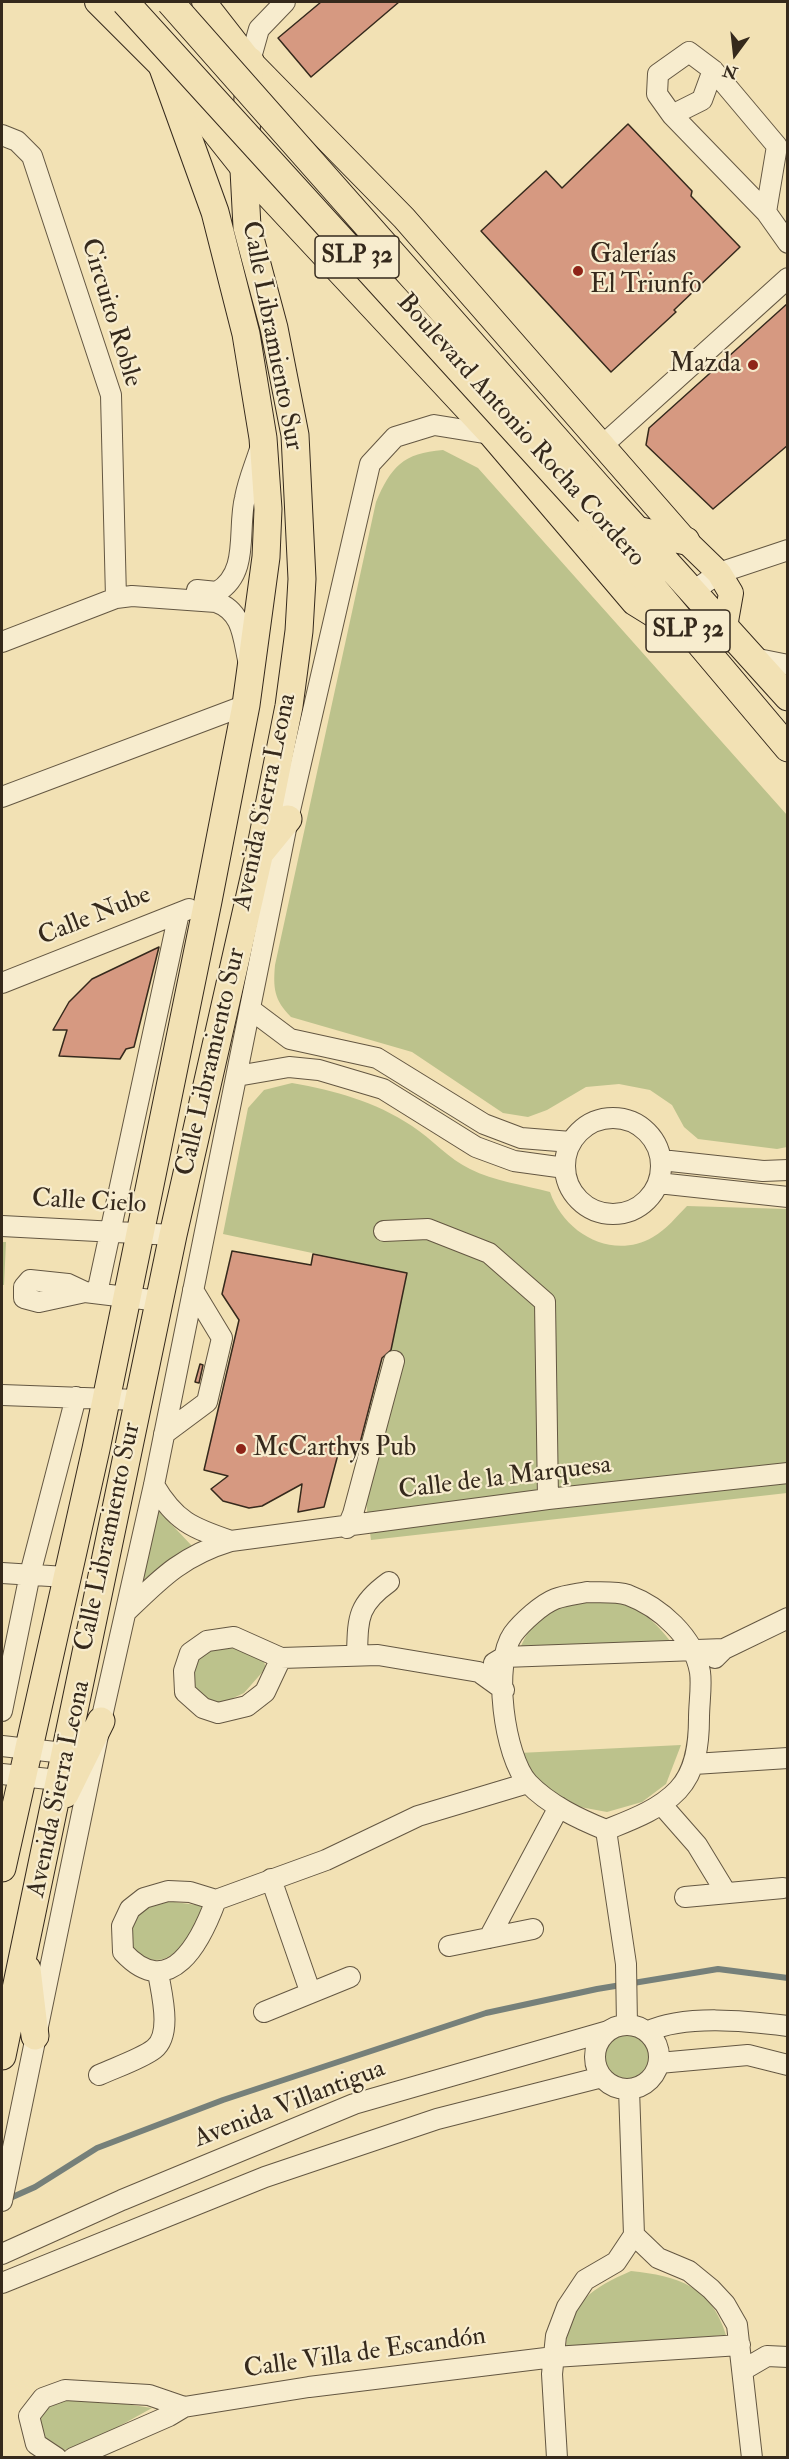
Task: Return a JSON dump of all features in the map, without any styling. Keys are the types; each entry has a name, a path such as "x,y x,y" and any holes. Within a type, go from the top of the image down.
{"highway":[{"name":"SLP 32","path":"125,2 599,505 636,531 788,697"},
{"name":"SLP 32","path":"170,2 599,505 696,641 788,748"},
{"name":"Calle Libramiento Sur","path":"2,2056 63,1753 173,1235 259,856 289,706 299,631 302,579 295,435 274,328 247,227 244,170 250,61"},
{"name":"Calle Libramiento Sur","path":"2,1868 12,1775 29,1749 96,1449 208,901 246,705 266,557 268,509 263,438 246,334 215,212 163,68"},
{"path":"636,531 686,541"},
{"path":"259,856 288,819"},
{"path":"49,1827 101,1721"},
{"path":"24,1946 35,2036"}],"main road":[{"name":"Boulevard Antonio Rocha Cordero","path":"97,2 163,68 244,170 490,434 634,603 696,641"},
{"name":"Boulevard Antonio Rocha Cordero","path":"204,2 250,61 404,218 686,541 719,573 731,593 724,627"}],"street":[{"path":"250,61 259,29 275,5"},
{"path":"766,212 777,146 713,70 689,52 658,74 657,94 672,115 766,212 788,243"},
{"path":"672,115 702,100 713,70"},
{"name":"Circuito Roble","path":"2,135 17,141 32,156 111,395 116,598"},
{"path":"603,445 788,278"},
{"name":"Avenida Sierra Leona","path":"2,2200 101,1721 154,1485 288,819 370,464 395,437 434,424 490,434"},
{"path":"2,642 116,598 132,596 217,597 237,570 244,499 263,438"},
{"path":"692,592 719,573 788,550"},
{"path":"115,563 133,582 150,588 217,597 239,621 251,670"},
{"path":"753,658 788,665"},
{"path":"2,797 246,705"},
{"name":"Calle Nube","path":"2,983 208,901"},
{"path":"159,1301 91,1292 110,1231 179,913"},
{"path":"250,1010 290,1039 377,1058 484,1124 521,1138 571,1142"},
{"path":"237,1076 289,1067 319,1070 383,1089 476,1147 514,1161 565,1168"},
{"path":"144,1074 172,1077"},
{"path":"622,1119 644,1129 658,1148 661,1160 658,1183 652,1194 634,1209 611,1214 599,1212 581,1201 568,1184 565,1168 571,1142 587,1125 598,1120 622,1119"},
{"path":"661,1160 763,1171 788,1170"},
{"path":"658,1183 788,1197"},
{"name":"Calle Cielo","path":"2,1226 173,1235"},
{"path":"384,1231 428,1229 489,1253 545,1302 548,1499"},
{"path":"164,1434 207,1402 222,1338 193,1290"},
{"path":"347,1528 353,1514 394,1361"},
{"path":"2,1395 138,1400"},
{"path":"2,1711 30,1574 76,1397"},
{"name":"Calle de la Marquesa","path":"126,1612 167,1573 202,1550 231,1541 347,1528 548,1499 788,1473"},
{"name":"Calle de la Marquesa","path":"154,1485 165,1505 180,1520 231,1541"},
{"path":"2,1573 66,1577"},
{"path":"357,1655 358,1616 373,1594 389,1582"},
{"path":"587,1592 626,1595 658,1610 679,1630 692,1650 700,1672 699,1726 694,1764 678,1790 661,1804 637,1818 606,1830 559,1807 528,1783 512,1758 505,1713 504,1657 513,1635 529,1618 554,1599 587,1592"},
{"path":"700,1672 724,1649 788,1618"},
{"path":"281,1658 265,1692 247,1706 218,1713 203,1708 185,1692 184,1671 190,1653 207,1641 234,1637 281,1658 378,1654 479,1672 504,1690"},
{"path":"479,1672 504,1657 724,1649"},
{"path":"2,1746 63,1753"},
{"path":"694,1764 788,1758"},
{"path":"12,1775 58,1780"},
{"path":"216,1900 205,1931 193,1949 180,1962 158,1972 137,1968 123,1952 122,1926 130,1909 144,1898 168,1891 190,1892 216,1900 326,1860 418,1816 528,1783"},
{"path":"661,1804 697,1845 725,1891"},
{"path":"489,1938 559,1807"},
{"path":"606,1830 626,1964 629,2004 627,2025"},
{"path":"270,1879 310,1991"},
{"path":"685,1897 725,1891 783,1888"},
{"path":"448,1946 533,1929"},
{"path":"99,2075 154,2049 161,2039 163,2025 158,1972"},
{"path":"264,2012 310,1991 350,1977"},
{"path":"647,2032 658,2027 704,2022 746,2022 788,2026"},
{"path":"627,2025 647,2032 657,2046 659,2063 653,2076 643,2085 629,2089 619,2088 602,2077 595,2058 596,2048 608,2031 627,2025"},
{"name":"Avenida Villantigua","path":"2,2254 122,2200 354,2104 608,2031"},
{"path":"659,2063 748,2055 788,2065"},
{"path":"2,2283 265,2177 437,2119 602,2077"},
{"path":"557,2457 552,2374 556,2336 567,2307 585,2280 615,2262 634,2235 629,2089"},
{"path":"122,2200 117,2208 117,2218 122,2226 130,2231"},
{"path":"634,2235 657,2258 689,2271 725,2304 739,2335 752,2457"},
{"path":"739,2335 767,2356"},
{"name":"Calle Villa de Escandón","path":"73,2457 170,2416 184,2407 309,2387 739,2335"},
{"path":"743,2370 767,2356 788,2357"},
{"name":"Calle Villa de Escandón","path":"57,2457 36,2444 29,2416 43,2398 65,2390 105,2392 149,2395 184,2407"}],"green space":[{"path":"443,450 478,468 787,815 787,1147 777,1149 698,1139 684,1127 672,1105 650,1090 619,1084 586,1087 547,1110 528,1117 503,1113 412,1052 291,1017 278,999 274,980 275,965 376,502 387,480 400,464 418,454"},
{"path":"292,1083 369,1104 412,1126 470,1169 499,1180 550,1192 566,1220 591,1239 606,1244 622,1246 637,1244 653,1237 667,1227 687,1206 787,1209 787,1493 371,1540 365,1495 370,1449 406,1273 223,1234 248,1108 264,1090"},
{"path":"2,1242 6,1242 4,1285 2,1285"},
{"path":"157,1509 192,1546 143,1580"},
{"path":"584,1599 612,1602 634,1608 662,1630 671,1642 519,1650 531,1628 544,1614"},
{"path":"236,1648 262,1656 266,1668 244,1693 220,1704 202,1700 190,1684 193,1662 207,1650"},
{"path":"681,1745 666,1784 642,1802 607,1812 564,1804 532,1777 519,1753"},
{"path":"167,1901 204,1906 184,1942 176,1952 166,1958 155,1960 143,1957 129,1949 130,1928 135,1914 147,1906"},
{"path":"626,2031 636,2033 644,2039 650,2047 652,2057 650,2067 644,2075 636,2081 626,2083 616,2081 608,2075 602,2067 600,2057 602,2047 608,2039 616,2033"},
{"path":"631,2271 664,2276 690,2286 711,2305 720,2318 726,2335 566,2348 572,2319 585,2299 605,2284"},
{"path":"65,2395 152,2408 87,2444 61,2451 42,2442 34,2418 48,2401"}],"building":[{"path":"321,2 399,2 311,77 278,38"},
{"path":"628,124 692,191 691,196 740,247 674,310 676,312 611,372 481,231 546,171 562,188"},
{"name":"Mazda","path":"788,303 788,445 713,509 646,445 649,428"},
{"path":"159,947 134,1047 126,1049 120,1059 59,1056 67,1030 53,1030 69,1002 92,979"},
{"path":"232,1251 311,1265 313,1254 407,1273 391,1350 382,1358 359,1447 341,1443 324,1507 298,1512 302,1484 262,1506 249,1508 223,1501 211,1489 228,1476 204,1470 239,1320 222,1294"},
{"path":"200,1364 203,1365 199,1383 195,1382"}],"waterway":[{"path":"8,2199 35,2187 97,2148 223,2100 486,2013 597,1989 718,1969 788,1978"}],"place":[{"name":"Galerías El Triunfo","path":"578,271"},
{"name":"Mazda","path":"753,365"},
{"name":"McCarthys Pub","path":"241,1449"}]}
